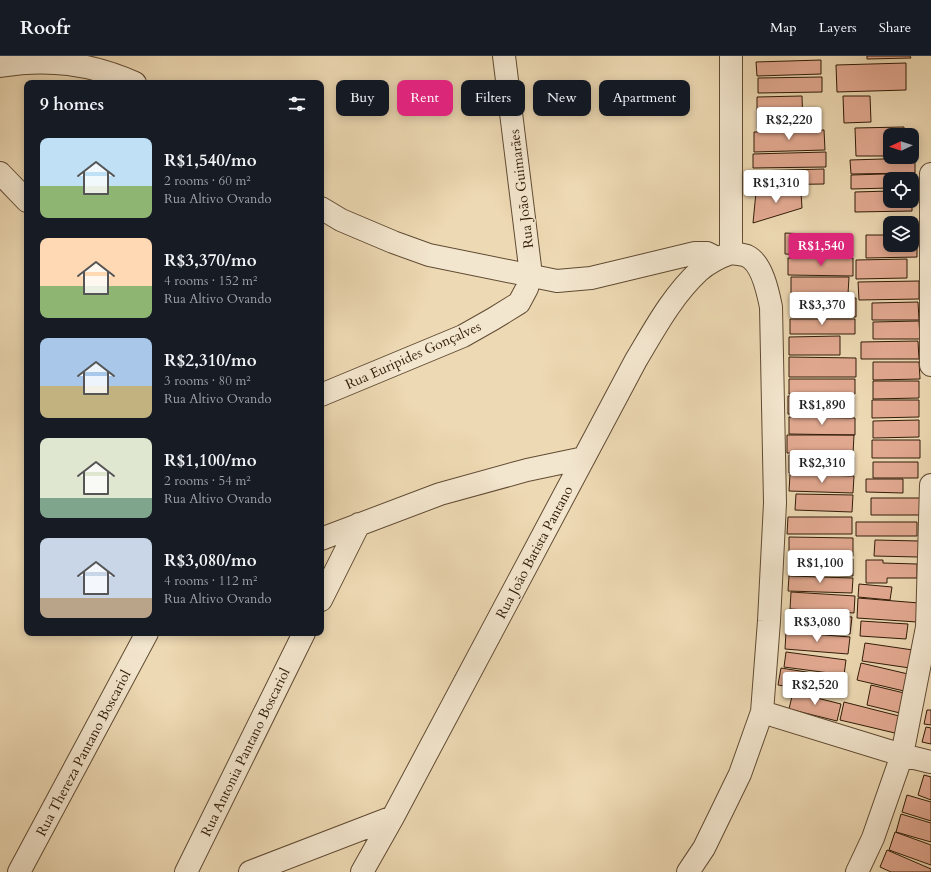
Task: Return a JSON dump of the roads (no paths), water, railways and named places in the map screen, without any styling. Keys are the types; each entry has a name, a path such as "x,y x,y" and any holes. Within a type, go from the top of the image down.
{"street":[{"name":"Rua João Guimarães","path":"504,56 531,275"},
{"path":"724,256 730,56"},
{"path":"0,66 44,62 83,66 112,73 128,80"},
{"path":"0,173 24,198"},
{"path":"931,174 931,365"},
{"path":"324,210 341,220 393,242 429,255 557,281 604,275 695,253 707,253 724,256 748,256 756,265 766,285 771,307 775,503 769,621 762,712 740,774 704,848 688,872"},
{"name":"Rua João Batista Pantano","path":"362,872 393,817 636,360 668,308 699,271 724,256"},
{"name":"Rua Euripides Gonçalves","path":"324,394 463,336 493,319 519,303 527,288 531,275"},
{"path":"324,537 440,494 528,470 584,458"},
{"path":"857,872 873,838 902,755 927,628 931,485"},
{"path":"324,594 359,524"},
{"name":"Rua Thereza Pantano Boscariol","path":"19,872 145,636"},
{"name":"Rua Antonia Pantano Boscariol","path":"186,872 303,636"},
{"path":"762,712 902,755 931,762"},
{"path":"250,872 393,817"}]}
